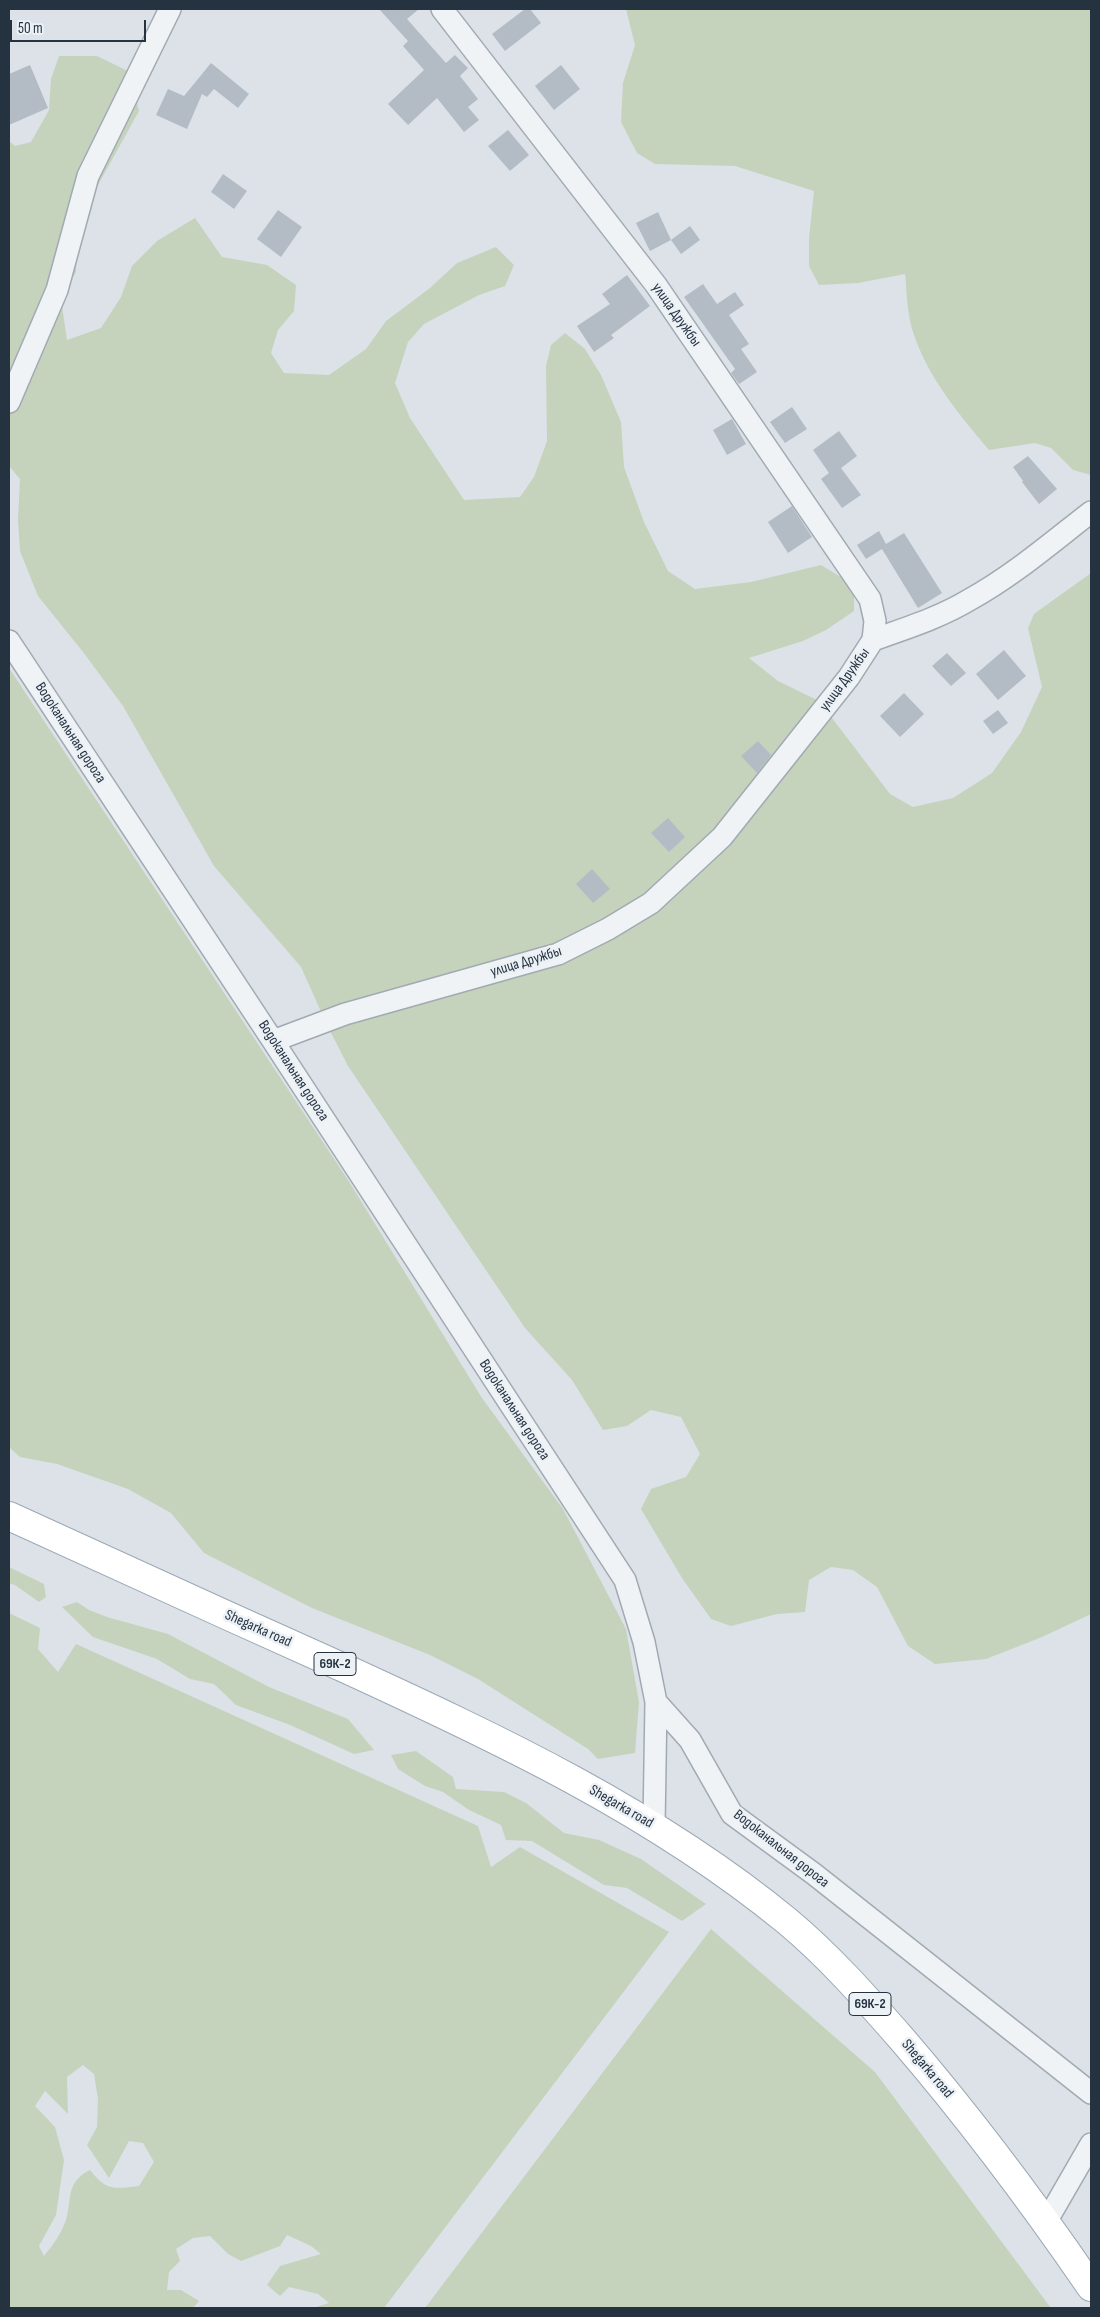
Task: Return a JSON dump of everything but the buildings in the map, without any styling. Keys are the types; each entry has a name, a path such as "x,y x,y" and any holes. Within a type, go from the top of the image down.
{"main road":[{"name":"Shegarka road","path":"9,1516 508,1744 654,1826 732,1879 787,1922 840,1970 943,2086 1046,2222 1091,2287"}],"street":[{"path":"9,402 57,290 88,176 170,9"},
{"name":"улица Дружбы","path":"274,1041 345,1014 558,954 608,929 652,902 722,837 849,677 873,640 875,621 870,599 656,285 442,9"},
{"path":"873,640 936,618 971,600 1091,512"},
{"name":"Водоканальная дорога","path":"9,640 274,1041 625,1580 644,1642 656,1702 690,1740 732,1814 814,1874 1091,2094"},
{"path":"654,1826 656,1702"},
{"path":"1046,2222 1091,2144"}],"green space":[{"path":"626,9 1091,9 1091,475 1073,470 1051,448 1035,443 989,450 946,396 920,351 910,320 905,274 858,283 819,285 809,266 809,238 814,191 735,166 655,164 637,153 621,122 623,83 635,45"},
{"path":"59,56 97,56 130,72 139,111 77,223 76,272 61,299 67,340 101,328 121,297 132,266 157,241 195,218 222,257 267,265 296,285 294,311 278,330 271,353 284,373 329,375 366,349 386,321 430,288 457,263 496,247 514,265 505,286 479,295 424,324 408,342 395,383 410,418 464,500 520,497 534,477 547,441 546,366 551,345 565,333 585,349 601,375 621,422 624,467 644,522 668,571 695,589 751,582 821,565 854,585 854,611 826,630 803,641 749,658 778,681 819,701 890,794 913,807 953,798 992,773 1021,732 1042,687 1028,628 1034,614 1091,573 1091,1614 1042,1637 986,1659 935,1664 908,1646 877,1587 853,1570 831,1567 809,1580 805,1612 777,1614 731,1626 711,1619 682,1578 641,1509 651,1489 686,1477 700,1454 681,1417 651,1410 627,1426 603,1430 572,1380 525,1328 348,1066 301,967 214,866 123,706 38,596 20,551 18,520 20,479 9,466 9,141 15,146 31,142 49,110 51,79"},
{"path":"9,668 348,1180 482,1398 563,1509 626,1629 639,1702 635,1753 598,1759 588,1749 478,1679 430,1655 312,1608 204,1553 171,1513 128,1489 57,1464 20,1457 9,1447"},
{"path":"9,1567 44,1584 46,1597 39,1602 15,1585 9,1583"},
{"path":"77,1602 89,1610 107,1617 168,1634 269,1687 348,1719 374,1750 354,1754 290,1725 236,1705 214,1684 190,1679 157,1659 93,1637 62,1607"},
{"path":"9,1613 40,1628 38,1649 58,1672 76,1644 478,1826 491,1867 520,1847 669,1932 384,2308 313,2308 329,2303 318,2294 289,2287 280,2296 267,2285 280,2266 321,2254 311,2246 287,2235 280,2246 241,2261 228,2254 210,2236 193,2238 176,2249 180,2261 169,2272 167,2290 181,2290 199,2301 193,2308 9,2308","holes":["83,2065 94,2074 98,2099 97,2127 87,2145 109,2178 129,2141 143,2143 154,2162 139,2186 111,2187 101,2182 90,2170 82,2175 73,2186 68,2213 62,2230 44,2256 39,2246 56,2215 64,2160 55,2127 35,2106 45,2091 68,2114 67,2077"]},
{"path":"416,1751 453,1777 456,1789 504,1792 526,1803 564,1833 599,1840 641,1859 706,1904 682,1921 627,1888 604,1885 532,1841 506,1840 501,1825 469,1810 443,1792 425,1786 398,1769 391,1755"},
{"path":"711,1929 875,2072 1051,2308 425,2308"}]}
